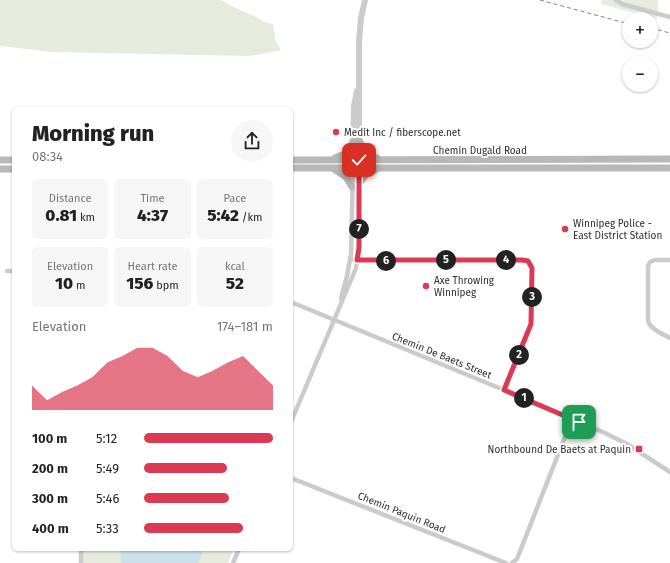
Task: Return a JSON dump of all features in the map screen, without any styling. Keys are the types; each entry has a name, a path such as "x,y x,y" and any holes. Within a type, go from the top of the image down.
{"main road":[{"path":"332,159 347,154 356,140 366,154 382,160"},
{"path":"0,160 12,160"},
{"name":"Chemin Dugald Road","path":"293,160 670,160"},
{"name":"Chemin Dugald Road","path":"293,168 670,168"},
{"path":"334,168 356,185 367,173 378,168"},
{"path":"0,169 12,169"}],"street":[{"path":"293,417 356,268 359,248 356,185 356,140 360,106 360,28 365,0"},
{"path":"616,0 622,4 670,16"},
{"path":"340,303 350,259 356,185"},
{"path":"350,259 528,261 532,268 531,324 504,390"},
{"path":"670,260 655,260 650,262 648,266 648,321 652,328 670,338"},
{"path":"7,271 12,271"},
{"name":"Chemin De Baets Street","path":"293,303 504,390 619,440 670,472"},
{"path":"512,563 517,559 572,419"},
{"name":"Chemin Paquin Road","path":"293,479 506,563"},
{"path":"81,551 81,563"},
{"path":"233,563 237,551"}],"shaded area":[{"path":"0,0 221,0 265,22 273,24 276,42 281,50 249,56 52,52 0,46"},
{"path":"602,0 658,0 657,12 631,12 601,4"},
{"path":"82,551 233,551 228,563 82,563"}],"water":[{"path":"120,551 203,551 198,563 121,563"}],"railway":[{"path":"540,0 622,22"},
{"path":"658,30 670,33"}],"place":[{"name":"Medit Inc / fiberscope.net","path":"336,132"},
{"name":"Winnipeg Police - East District Station","path":"565,229"},
{"name":"Axe Throwing Winnipeg","path":"426,286"},
{"name":"Northbound De Baets at Paquin","path":"639,449"}],"route":[{"path":"359,160 359,248 357,260 528,261 531,264 533,278 531,324 504,390 579,422"}]}
